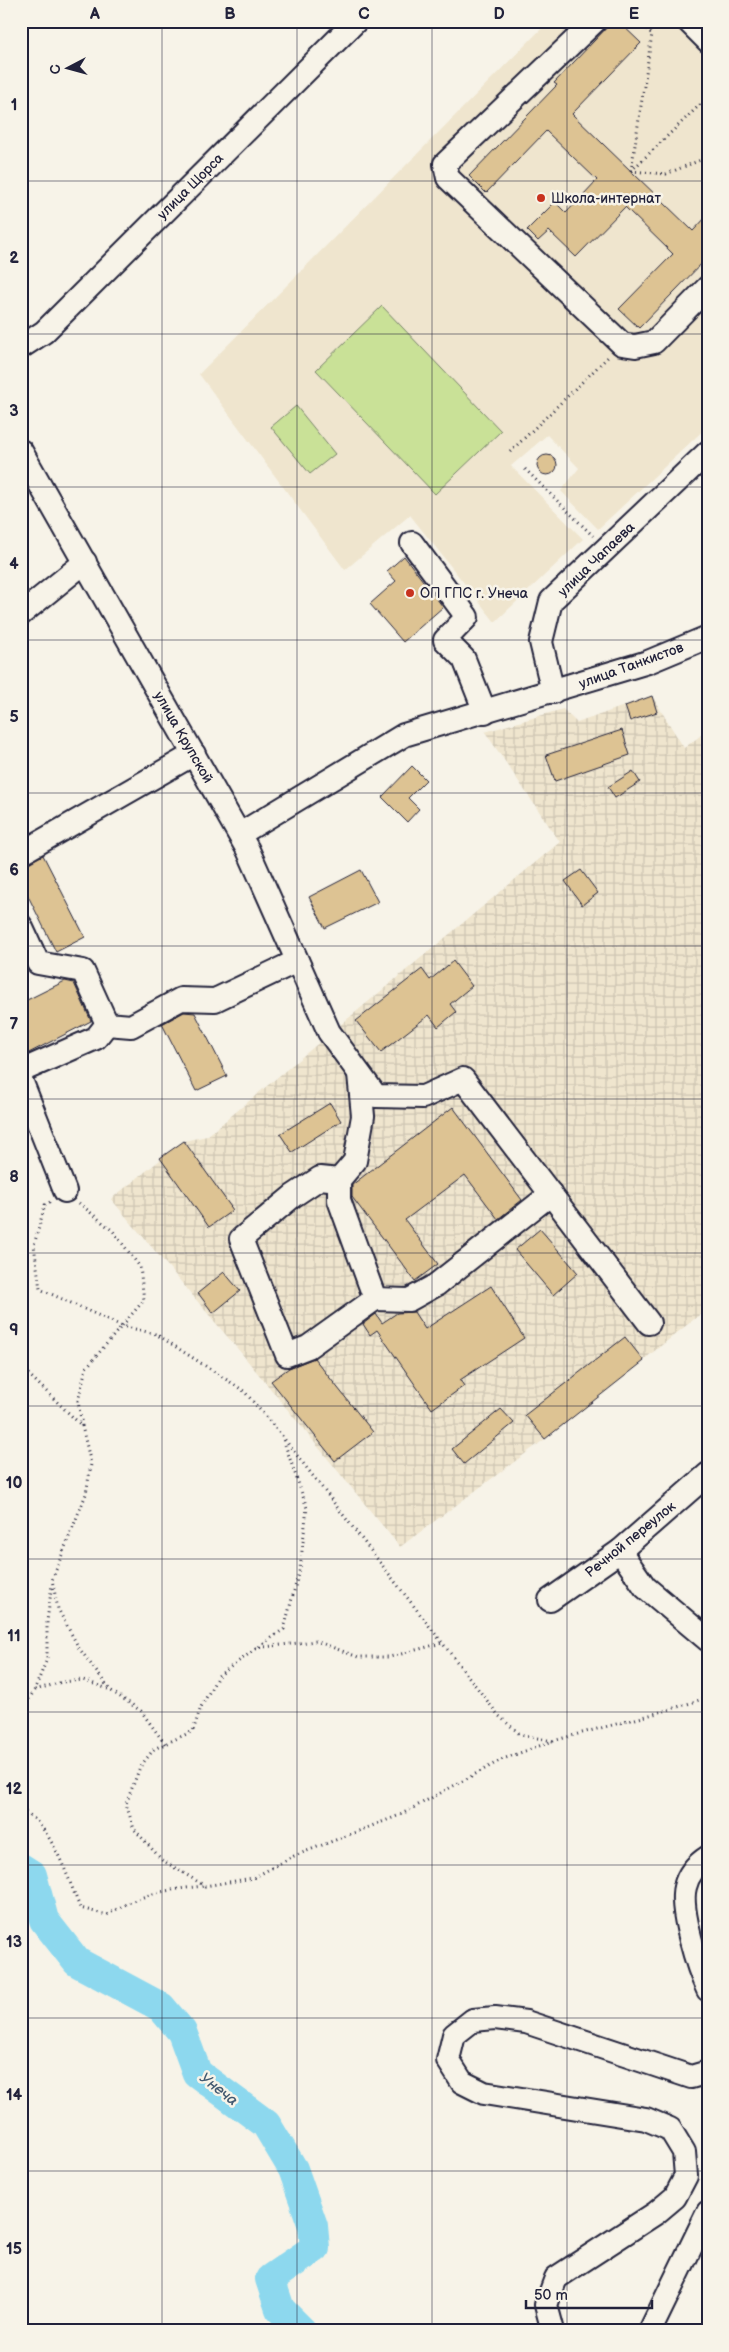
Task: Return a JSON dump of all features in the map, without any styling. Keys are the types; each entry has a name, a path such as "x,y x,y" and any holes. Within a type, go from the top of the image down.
{"street":[{"name":"улица Щорса","path":"21,347 44,332 356,21"},
{"path":"595,21 445,164 448,178 622,344 635,346 654,342 708,287"},
{"path":"688,21 708,41"},
{"name":"улица Крупской","path":"21,450 240,834 329,1032 376,1096 422,1097 463,1079 550,1194"},
{"name":"улица Чапаева","path":"553,692 541,642 552,601 708,452"},
{"path":"412,543 466,616 445,640 464,659 485,712"},
{"path":"21,614 85,562"},
{"name":"улица Танкистов","path":"240,834 404,735 553,692 648,662 708,637"},
{"path":"21,853 194,754"},
{"path":"21,926 38,963 83,971 107,1024"},
{"path":"107,1024 131,1026 181,999 215,1000 297,961"},
{"path":"21,1071 96,1038 107,1024"},
{"path":"359,1073 363,1116 355,1161 339,1180 339,1200 376,1299"},
{"path":"21,1080 65,1192"},
{"path":"339,1180 320,1178 293,1196 241,1239 287,1355 308,1347 376,1299 409,1300 436,1285 550,1194 649,1323"},
{"name":"Речной переулок","path":"550,1600 620,1551 708,1474"},
{"path":"620,1551 645,1587 708,1640"},
{"path":"708,1857 696,1864 684,1888 686,1920 697,1965 708,1990"},
{"path":"553,2331 546,2305 556,2278 656,2213 675,2197 686,2176 684,2152 670,2129 646,2119 484,2093 462,2082 448,2060 454,2035 473,2020 496,2018 526,2022 691,2077 708,2072"},
{"path":"650,2331 708,2212"}],"path":[{"path":"630,171 652,34 638,21"},
{"path":"630,171 708,98"},
{"path":"630,171 666,174 708,156"},
{"path":"510,452 622,344"},
{"path":"525,469 606,549"},
{"path":"21,1712 34,1690 47,1659 47,1621 52,1580 86,1494 91,1464 78,1401 86,1368 122,1326 144,1300 140,1267 113,1231 65,1192 45,1205 34,1245 40,1289 122,1326 156,1334 244,1390 282,1436 498,1716 521,1735 554,1741"},
{"path":"21,1367 82,1426"},
{"path":"205,1886 162,1860 134,1829 126,1804 140,1766 154,1749 193,1731 201,1707 218,1676 254,1648 284,1629 300,1568 307,1508 282,1436"},
{"path":"52,1580 58,1609 79,1648 110,1690"},
{"path":"254,1648 316,1641 358,1657 382,1657 442,1643"},
{"path":"34,1690 83,1680 110,1690 141,1710 166,1744"},
{"path":"21,1810 31,1814 61,1858 80,1908 107,1915 130,1900 159,1891 253,1878 294,1856 400,1815 502,1759 554,1741 670,1710 708,1697"}],"shaded area":[{"name":"Школа-интернат","path":"549,21 708,21 708,426 598,529 561,491 579,468 547,435 511,466 583,539 495,622 410,515 345,570 199,374"},
{"path":"652,696 684,748 708,730 708,1308 545,1439 400,1547 242,1354 111,1199 184,1141 207,1136 560,842 485,732 563,709 577,723"}],"green space":[{"path":"382,306 501,431 435,494 316,370"},
{"path":"296,406 335,454 310,474 271,427"}],"building":[{"path":"613,21 618,21 641,43 572,114 693,231 708,215 708,257 639,328 619,309 673,254 625,207 576,257 549,231 538,241 527,230 555,202 566,213 597,180 546,131 486,193 469,176 557,85 554,83"},
{"path":"547,455 554,458 557,465 554,472 547,475 540,472 537,465 540,458"},
{"name":"ОП ГПС г. Унеча","path":"404,556 443,607 403,642 370,604 396,581 387,571"},
{"path":"652,696 657,712 630,721 625,706"},
{"path":"622,730 630,755 555,781 546,755"},
{"path":"412,766 426,780 408,798 419,809 407,822 382,797"},
{"path":"633,771 640,782 615,798 608,787"},
{"path":"43,855 85,937 56,952 21,882 21,866"},
{"path":"361,870 378,902 325,928 309,897"},
{"path":"581,870 598,893 582,905 565,881"},
{"path":"453,961 472,986 450,1004 456,1012 438,1027 429,1015 381,1052 356,1021 422,969 430,980"},
{"path":"65,981 74,983 91,1021 21,1057 21,1003"},
{"path":"184,1012 195,1013 227,1076 196,1091 162,1024"},
{"path":"330,1103 341,1121 292,1152 280,1134"},
{"path":"453,1107 522,1200 498,1219 465,1175 405,1220 438,1264 415,1281 352,1197 352,1185"},
{"path":"184,1141 233,1210 209,1227 160,1158"},
{"path":"540,1229 578,1273 553,1295 515,1250"},
{"path":"224,1272 240,1291 213,1313 198,1293"},
{"path":"491,1286 524,1338 460,1380 464,1386 432,1409 377,1330 370,1335 363,1324 376,1314 382,1323 397,1313 414,1312 425,1329"},
{"path":"625,1337 644,1361 545,1439 525,1415"},
{"path":"314,1358 373,1432 335,1461 271,1381 289,1368"},
{"path":"501,1409 514,1423 464,1464 452,1449"}],"waterway":[{"name":"Унеча","path":"21,1868 32,1875 44,1920 77,1962 161,2007 182,2032 197,2073 266,2124 293,2169 313,2226 315,2248 270,2279 280,2309 302,2331"}],"place":[{"name":"Школа-интернат","path":"541,198"},
{"name":"ОП ГПС г. Унеча","path":"410,593"}]}
